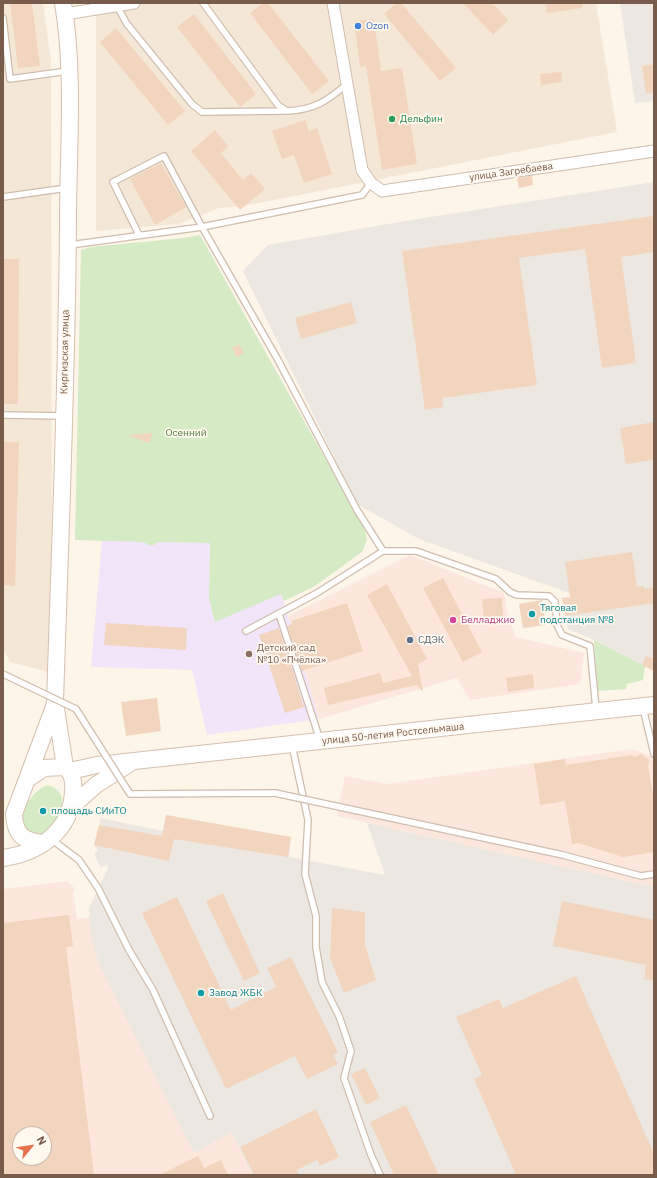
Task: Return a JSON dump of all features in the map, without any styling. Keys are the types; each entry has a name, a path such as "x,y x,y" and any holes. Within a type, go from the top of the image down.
{"main road":[{"name":"Киргизская улица","path":"55,702 68,245 68,71 64,8"},
{"path":"55,702 68,769 74,784 71,808"},
{"path":"3,826 14,814 29,778 55,702"},
{"name":"улица 50-летия Ростсельмаша","path":"68,769 648,706"},
{"path":"3,858 15,856 47,841 58,832 71,808 96,785 132,763"},
{"path":"29,778 44,768 68,769"},
{"path":"14,814 18,832 23,838 29,842 47,841"}],"street":[{"path":"64,8 117,6 132,3"},
{"path":"333,3 362,170 371,183"},
{"name":"улица Загребаева","path":"371,183 382,191 654,150"}],"lane":[{"path":"203,3 278,105 287,111"},
{"path":"117,6 127,24 192,104 202,112 287,111 314,107 330,99 346,84"},
{"path":"3,18 10,79 68,71"},
{"path":"139,235 113,182 164,156 202,227 278,360 357,510 383,551"},
{"path":"68,245 202,227 362,195 371,183"},
{"path":"3,196 68,188"},
{"path":"3,415 64,416"},
{"path":"246,631 317,593 383,551 416,551 496,579 510,592 517,595 549,596 555,602 557,625 562,635 590,646 596,712"},
{"path":"279,614 321,742"},
{"path":"3,674 76,709 130,794 275,793 563,855 641,876 654,874"},
{"path":"648,706 654,754"},
{"path":"292,745 308,820 305,874 316,916 316,947 322,982 339,1016 352,1051 344,1078 370,1155 380,1175"},
{"path":"47,841 80,860 98,888 129,950 153,990 210,1116"}],"shaded area":[{"path":"3,3 43,3 51,61 52,673 10,662 3,649"},
{"path":"96,3 596,3 617,132 244,206 219,208 179,224 96,231"},
{"path":"620,3 654,3 654,101 635,103"},
{"path":"654,182 654,671 594,640 568,629 562,598 570,597 569,593 419,539 357,504 243,271 268,245 405,221"},
{"path":"102,540 145,542 148,545 154,545 158,542 210,543 209,599 215,622 281,593 319,719 207,735 192,670 91,667"},
{"path":"410,555 504,593 507,613 516,637 584,653 580,684 470,700 457,678 319,719 288,616"},
{"path":"632,749 654,757 654,887 337,816 345,776 387,784"},
{"path":"166,815 291,837 289,857 385,875 367,823 654,887 654,1175 252,1175 232,1132 194,1153 99,964 91,935 89,908 108,868 106,865 101,868 94,854 98,851 94,845 101,818 163,831"},
{"path":"68,881 75,889 73,892 77,919 90,917 91,935 194,1153 232,1132 252,1175 3,1175 3,889"}],"green space":[{"name":"Осенний","path":"200,235 365,530 367,540 362,552 315,586 284,601 281,594 215,622 209,599 210,543 158,542 154,545 148,545 144,542 75,540 81,250 91,247"},
{"path":"594,640 645,666 643,680 627,684 626,689 598,691"},
{"path":"47,785 56,789 61,795 61,809 52,825 39,836 33,836 23,828 23,815 28,803 36,792"}],"building":[{"path":"10,3 32,3 40,66 18,68"},
{"path":"263,3 268,3 329,81 312,94 250,13"},
{"path":"396,3 401,3 456,68 440,81 384,14"},
{"path":"463,3 492,3 508,20 493,35"},
{"path":"546,3 582,3 582,8 547,13"},
{"path":"194,14 256,94 240,107 177,27"},
{"name":"Дельфин","path":"374,19 381,71 402,68 417,164 382,170 366,66 360,67 354,21"},
{"path":"116,28 185,111 168,125 100,42"},
{"path":"654,64 654,92 646,94 642,66"},
{"path":"561,72 562,82 541,85 540,74"},
{"path":"305,120 309,131 317,128 332,174 304,183 294,155 282,159 272,131"},
{"path":"215,130 228,146 221,153 243,180 251,173 265,189 240,210 191,151"},
{"path":"161,163 186,207 155,225 130,179"},
{"path":"532,176 533,185 519,188 517,178"},
{"path":"654,216 654,252 621,257 636,363 602,368 585,249 519,258 537,385 442,398 443,407 425,410 402,251"},
{"path":"3,259 19,259 18,404 3,404"},
{"path":"351,302 357,323 301,339 295,318"},
{"path":"239,344 244,353 237,357 232,348"},
{"path":"654,422 654,460 626,464 620,428"},
{"path":"153,433 149,443 127,435"},
{"path":"3,442 19,442 15,586 3,585"},
{"path":"632,552 637,587 644,586 644,589 654,587 654,603 565,616 562,598 570,597 565,562"},
{"name":"Белладжио","path":"443,578 482,652 463,662 423,588"},
{"path":"387,584 427,659 418,664 423,692 417,685 328,705 324,688 380,673 383,683 412,676 367,595"},
{"path":"502,598 503,618 484,619 482,599"},
{"name":"Тяговая подстанция №8","path":"542,600 546,625 523,628 519,604"},
{"path":"347,603 363,651 302,671 287,626 292,624 291,621"},
{"path":"106,623 187,628 186,650 104,645"},
{"path":"279,628 304,707 285,713 259,635"},
{"path":"646,656 654,659 654,671 642,665"},
{"path":"533,674 534,688 508,692 506,678"},
{"path":"157,698 161,731 126,736 121,702"},
{"path":"641,754 649,760 648,767 654,801 654,852 623,857 578,843 572,844 565,801 540,805 534,764 565,759 566,765 632,755 635,757"},
{"path":"166,815 291,837 288,857 174,839 169,861 94,845 99,825 162,836"},
{"path":"223,893 260,973 244,981 206,901"},
{"path":"177,897 231,1010 276,987 267,968 291,957 338,1052 333,1055 338,1064 307,1079 295,1056 226,1089 142,913"},
{"path":"562,901 654,920 654,981 644,979 646,965 553,946"},
{"path":"332,908 365,912 365,945 376,980 344,993 330,958"},
{"path":"69,915 73,946 66,947 94,1175 3,1175 3,923"},
{"path":"576,976 654,1154 654,1175 516,1175 474,1079 482,1075 456,1017 499,999 503,1008"},
{"path":"365,1068 380,1098 366,1105 351,1074"},
{"path":"406,1105 439,1175 394,1175 370,1122"},
{"path":"316,1109 339,1157 320,1166 317,1160 297,1170 299,1175 254,1175 240,1147"},
{"path":"198,1156 204,1168 221,1160 228,1175 159,1175"}],"place":[{"name":"Ozon","path":"358,26"},
{"name":"Дельфин","path":"392,119"},
{"name":"Тяговая подстанция №8","path":"532,614"},
{"name":"Белладжио","path":"453,620"},
{"name":"СДЭК","path":"410,640"},
{"name":"Детский сад №10 «Пчёлка»","path":"249,654"},
{"name":"площадь СИиТО","path":"43,811"},
{"name":"Завод ЖБК","path":"201,993"}]}
